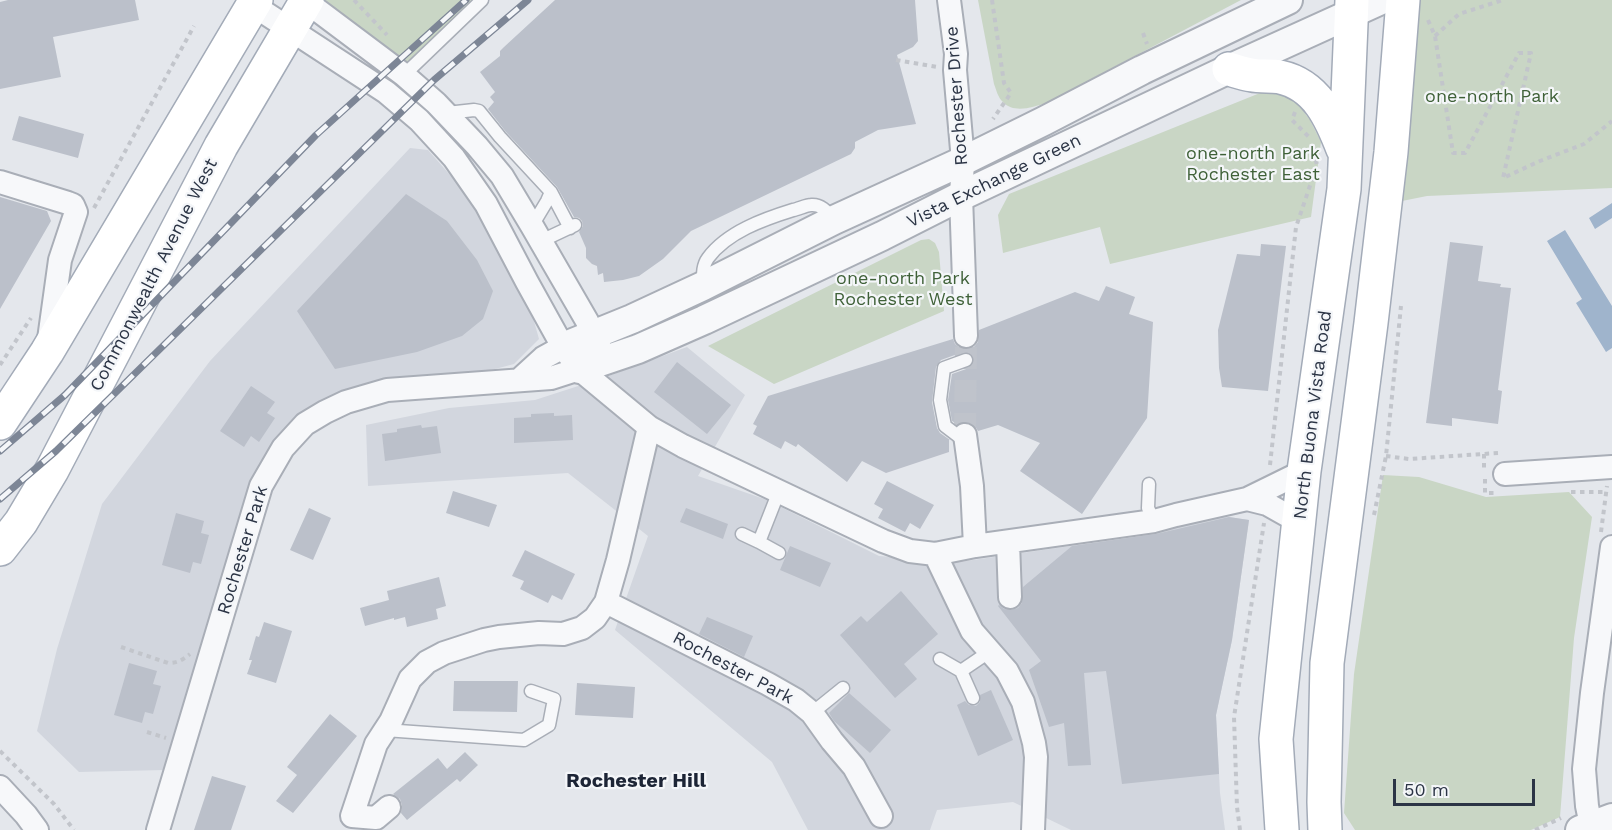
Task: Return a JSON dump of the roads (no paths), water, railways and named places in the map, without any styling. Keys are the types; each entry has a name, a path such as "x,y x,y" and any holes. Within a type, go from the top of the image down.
{"main road":[{"path":"1329,821 1327,663 1391,152 1403,0"},
{"path":"0,423 47,352 254,3"},
{"name":"North Buona Vista Road","path":"1282,830 1276,739 1304,471 1344,189 1362,4"},
{"name":"Commonwealth Avenue West","path":"0,549 21,522 52,470 221,146 302,8"},
{"path":"1229,69 1253,76 1281,77 1295,82 1306,90 1326,110 1346,156"}],"street":[{"name":"Rochester Drive","path":"949,0 956,54 955,70 963,161 961,196 966,336"},
{"name":"Vista Exchange Green","path":"571,358 593,334 632,319 703,286 834,220 1044,121 1142,69 1288,0"},
{"path":"254,3 302,8 405,75 447,113 502,177 537,233 607,360"},
{"name":"Vista Exchange Green","path":"571,358 607,360 704,320 1362,4"},
{"path":"302,8 386,92 419,120 454,158 486,204 571,358 649,428 892,544 910,552 935,554 975,546 1154,521 1247,499 1304,471"},
{"path":"0,182 74,205 75,208 74,218 60,260 47,352"},
{"name":"Rochester Park","path":"158,830 261,486 283,448 305,424 346,402 387,390 551,378 571,358"},
{"path":"389,807 376,818 352,816 376,744 410,679 428,662 444,653 484,640 539,633 563,634 582,628 596,618 606,602 618,560 649,428"},
{"path":"965,439 972,486 975,546"},
{"path":"1505,474 1612,467"},
{"path":"1247,499 1267,504 1299,522"},
{"path":"1008,542 1010,597"},
{"path":"1594,824 1587,806 1584,769 1612,547"},
{"path":"935,554 972,631 1006,671 1023,702 1034,743 1033,830"},
{"name":"Rochester Park","path":"606,602 796,700 812,714 854,767 881,816"},
{"path":"0,787 37,830"}],"lane":[{"path":"405,75 482,0"},
{"path":"447,113 479,111 550,192 573,226 537,233 550,192"},
{"path":"965,439 945,426 940,400 944,368 966,360"},
{"path":"1149,484 1148,508 1154,521"},
{"path":"759,542 779,491"},
{"path":"742,534 778,553"},
{"path":"961,671 989,652"},
{"path":"940,659 961,671 973,698"},
{"path":"812,714 843,688"},
{"path":"385,730 524,740 549,725 554,699 531,691"}],"water":[{"path":"1612,203 1612,218 1595,229 1589,218"},
{"path":"1565,230 1612,306 1612,348 1606,352 1576,303 1582,299 1547,241"}],"tunnel":[{"path":"965,435 966,336"}],"railway":[{"path":"0,451 65,395 316,135 466,0"},
{"path":"0,499 56,451 434,80 528,0"}],"district":[{"name":"Rochester Hill","path":"636,781"}],"park label":[{"name":"one-north Park","path":"1492,97"},
{"name":"one-north Park Rochester East","path":"1253,164"},
{"name":"one-north Park Rochester West","path":"903,289"}]}
